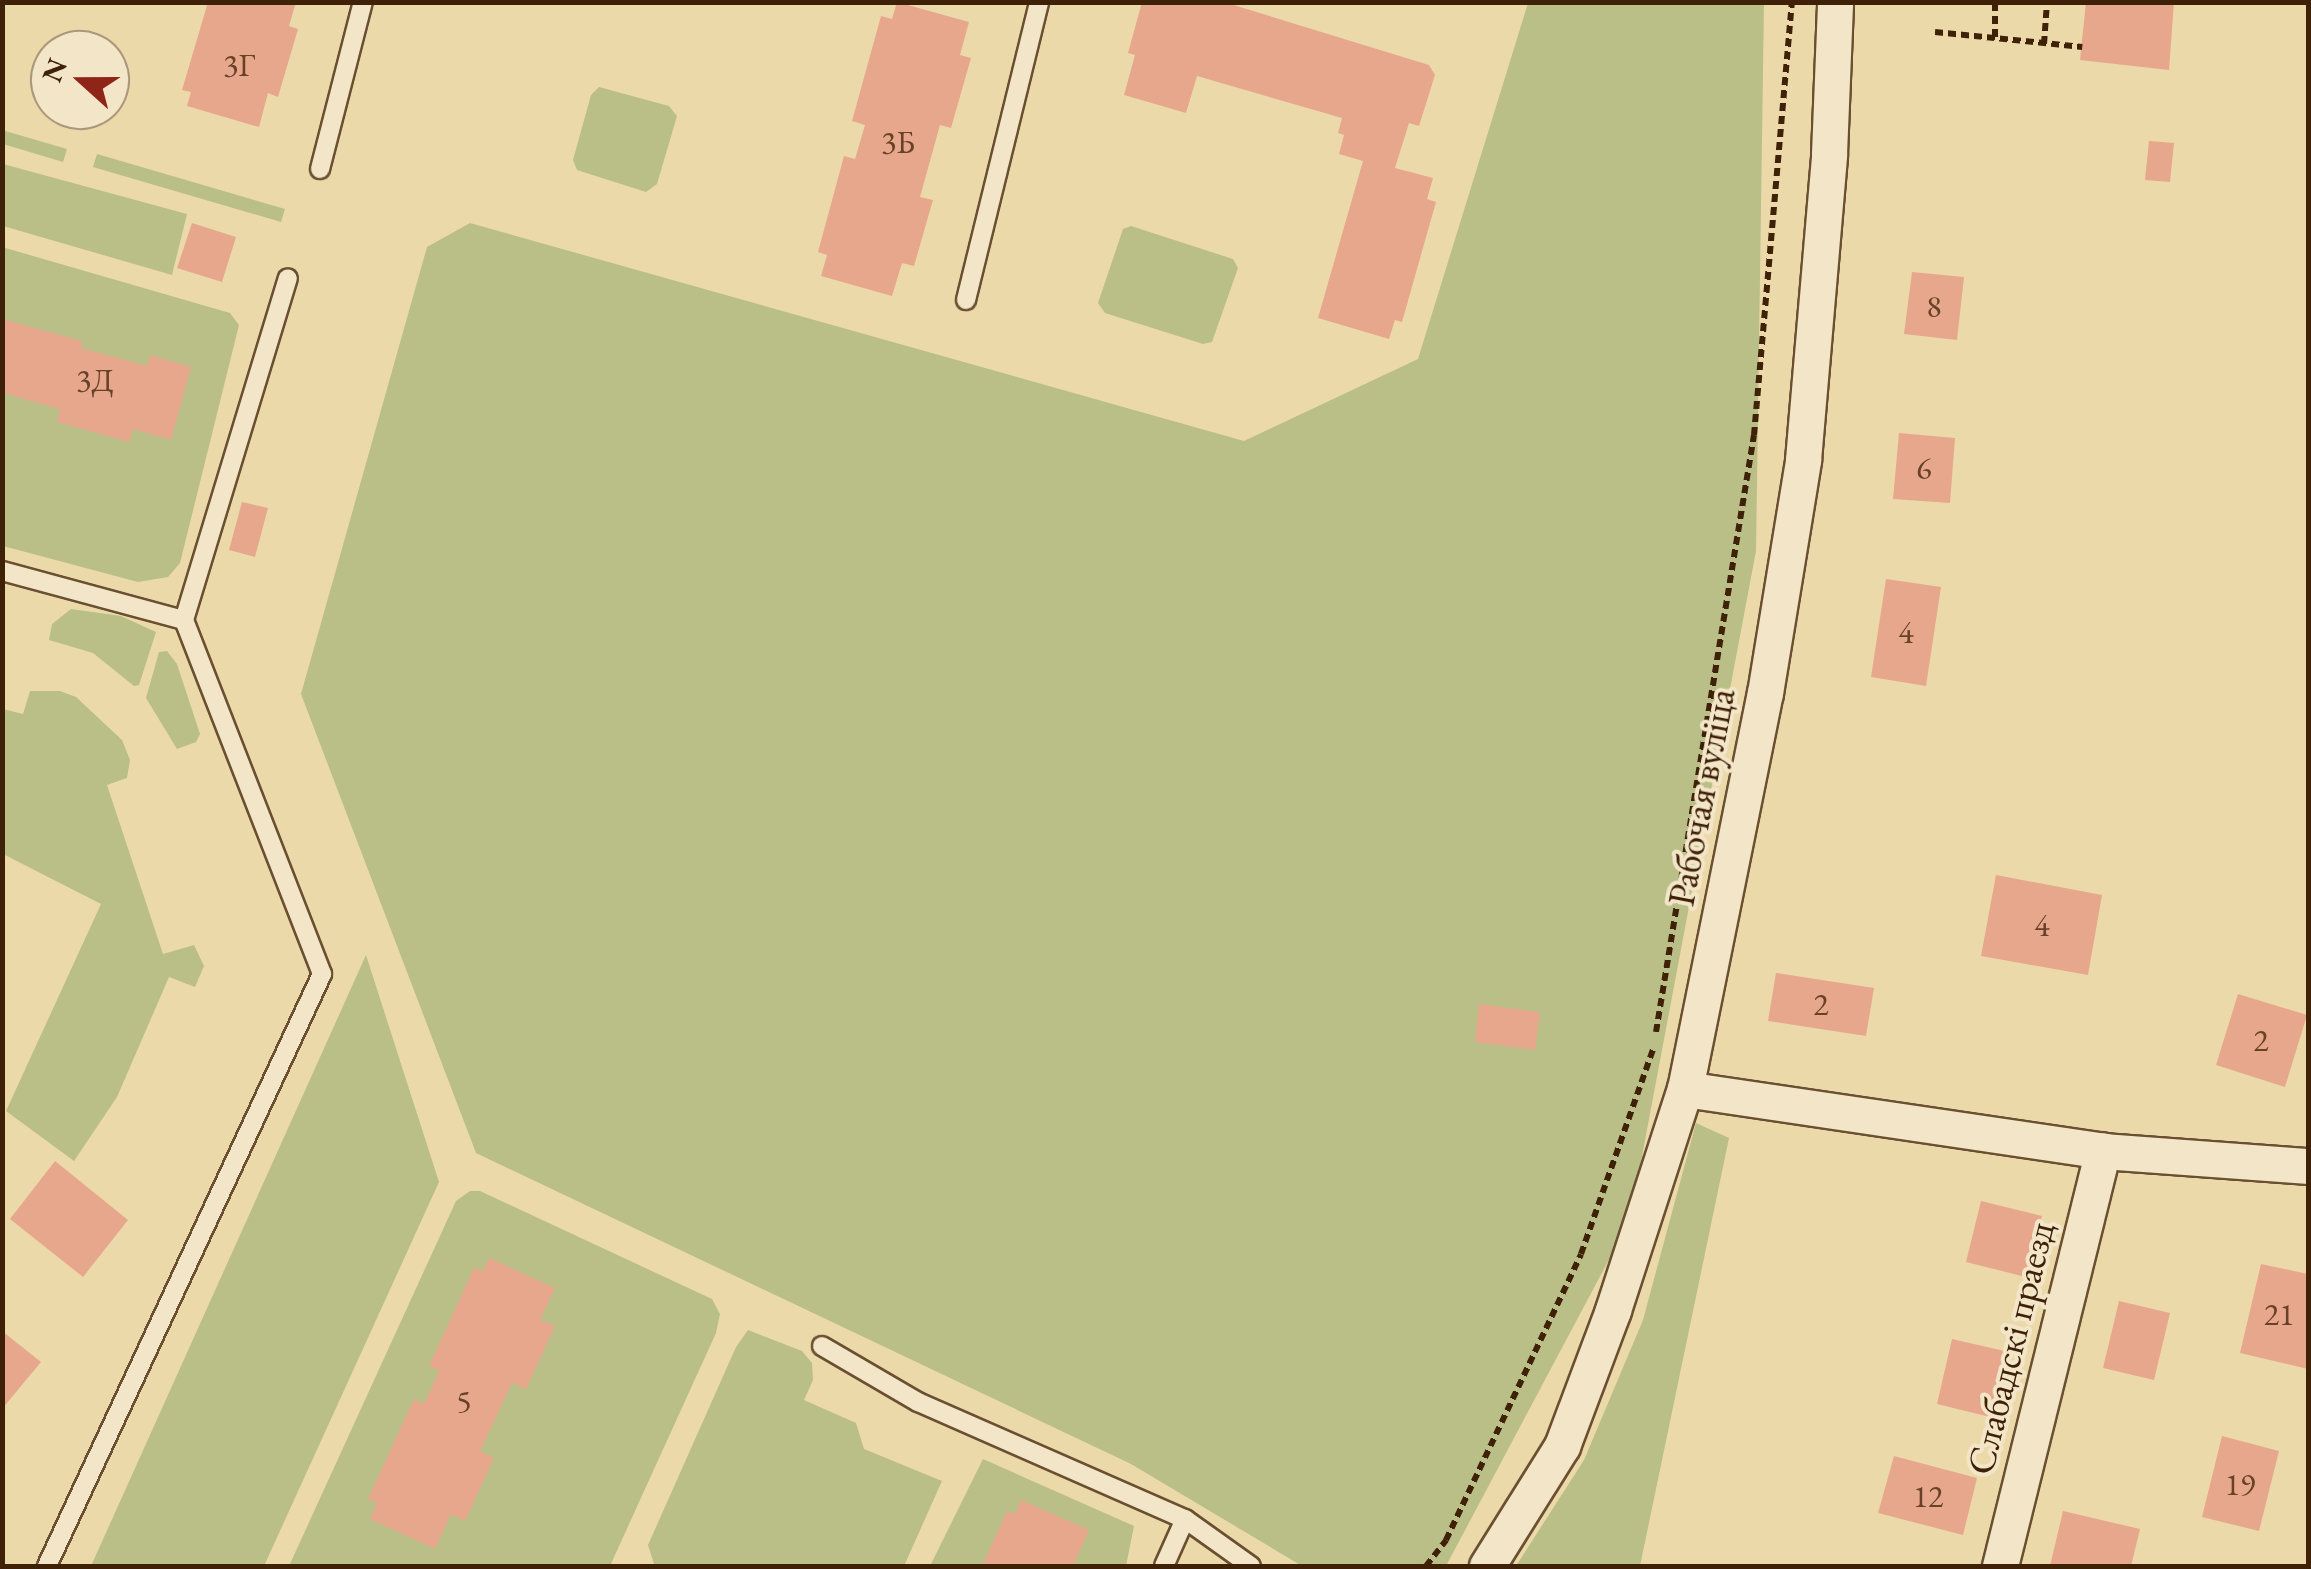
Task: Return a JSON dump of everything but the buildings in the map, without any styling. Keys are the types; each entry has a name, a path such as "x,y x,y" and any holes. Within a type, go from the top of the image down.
{"street":[{"name":"Рабочая вуліца","path":"1487,1566 1562,1446 1613,1310 1686,1089 1765,693 1803,460 1829,154 1836,2"},
{"path":"1686,1089 2103,1151 2308,1166"},
{"name":"Слабадскі праезд","path":"2000,1566 2103,1151"}],"lane":[{"path":"320,169 363,2"},
{"path":"966,300 1039,2"},
{"path":"47,1566 322,974 184,620 288,278"},
{"path":"2,571 184,620"},
{"path":"822,1346 918,1402 1185,1520 1251,1566"},
{"path":"1164,1566 1185,1520"}],"path":[{"path":"1426,1566 1446,1540 1581,1254 1653,1049 1754,435 1792,2"},
{"path":"1995,37 1996,2"},
{"path":"2044,44 2047,2"},
{"path":"1935,32 2082,47"}],"green space":[{"path":"1528,3 1764,3 1756,551 1630,1220 1446,1566 1302,1566 1131,1464 476,1153 301,694 427,247 470,223 1244,441 1418,359"},
{"path":"599,87 669,106 677,116 657,184 646,192 577,170 573,160 591,95"},
{"path":"2,130 67,149 63,162 3,144"},
{"path":"97,154 285,209 281,222 93,167"},
{"path":"3,164 187,214 172,275 3,226"},
{"path":"1131,226 1233,259 1238,268 1212,342 1203,344 1105,313 1098,303 1123,229"},
{"path":"2,247 230,313 239,325 180,563 168,577 138,582 3,546"},
{"path":"71,609 121,616 156,632 139,685 134,686 93,653 49,640 52,624"},
{"path":"167,651 177,664 200,734 196,742 177,749 146,698 159,652"},
{"path":"30,691 60,691 76,697 122,740 130,760 127,778 107,785 163,954 194,945 204,966 195,987 169,977 117,1097 74,1161 6,1111 101,904 3,854 3,709 23,714"},
{"path":"366,955 439,1182 264,1566 91,1566"},
{"path":"1696,1123 1729,1138 1640,1566 1516,1566 1584,1460 1643,1320"},
{"path":"470,1191 480,1191 712,1299 720,1314 716,1333 610,1566 289,1566 456,1201"},
{"path":"748,1330 802,1351 812,1363 813,1380 804,1400 856,1423 864,1449 942,1481 904,1566 654,1564 648,1545 736,1347"},
{"path":"983,1459 1134,1526 1126,1566 930,1566"}]}
